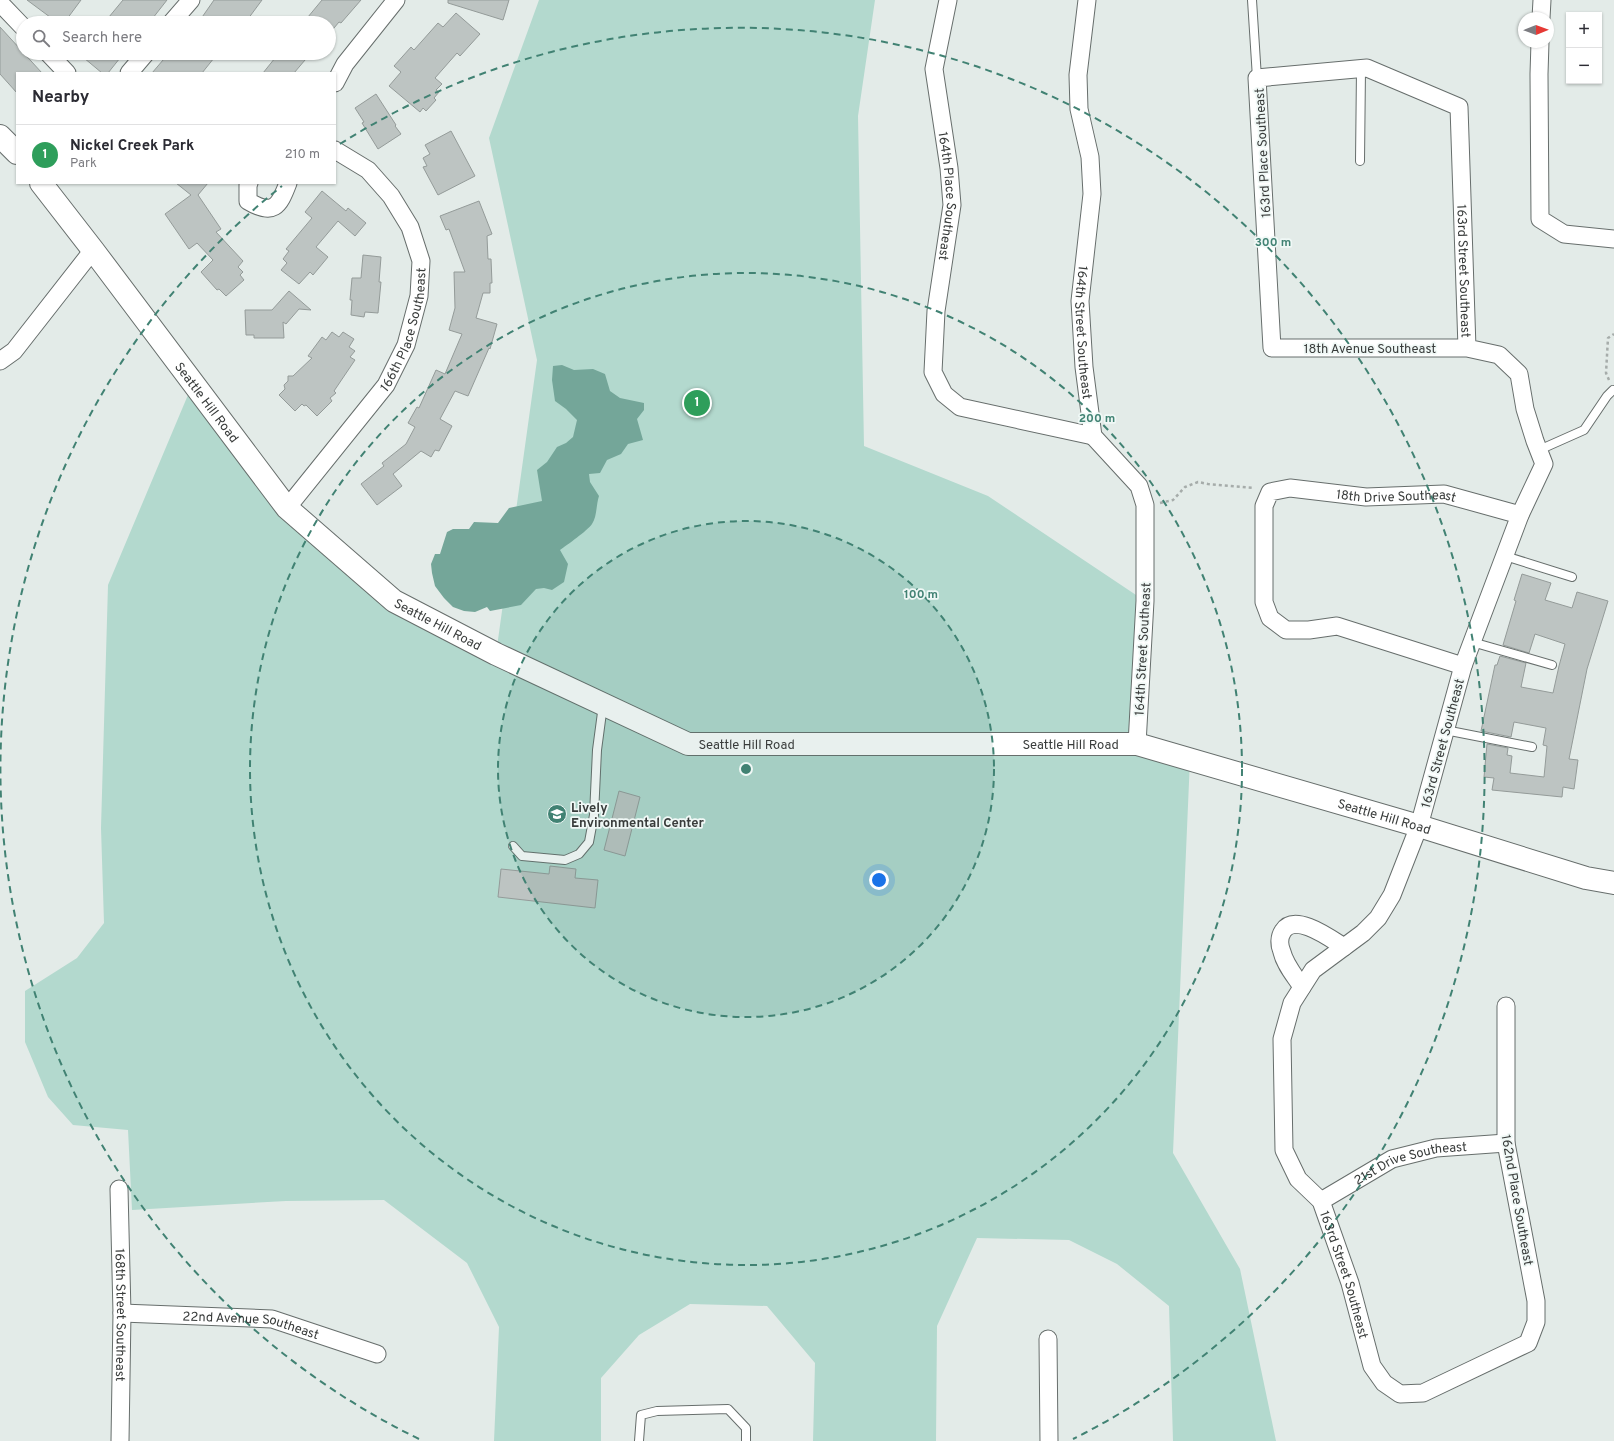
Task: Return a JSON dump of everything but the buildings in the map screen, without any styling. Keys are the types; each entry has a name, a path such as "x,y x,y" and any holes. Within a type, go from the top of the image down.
{"street":[{"path":"177,16 191,0"},
{"path":"336,81 345,64 396,0"},
{"name":"164th Place Southeast","path":"948,0 934,69 949,168 952,205 936,311 933,372 944,394 960,407 1093,436"},
{"name":"164th Street Southeast","path":"1087,0 1078,75 1079,109 1090,157 1092,194 1080,301 1084,367 1093,436 1139,486 1145,505 1145,601 1137,744"},
{"path":"1541,12 1542,0"},
{"path":"9,5 16,16"},
{"path":"1540,48 1540,219 1564,234 1614,238"},
{"path":"55,60 66,72"},
{"path":"130,72 140,60"},
{"name":"163rd Street Southeast","path":"1361,69 1367,68 1459,107 1467,348 1499,355 1519,374 1525,409 1544,464 1520,515 1463,666 1419,826 1392,894 1378,918 1363,932 1313,970 1292,1003 1282,1039 1284,1150 1298,1179 1322,1201 1350,1283 1372,1366 1384,1383"},
{"path":"1257,78 1361,69"},
{"name":"163rd Place Southeast","path":"1257,78 1272,348"},
{"path":"0,136 16,152"},
{"name":"166th Place Southeast","path":"287,508 386,386 406,345 419,296 421,260 410,227 391,196 368,170 336,151"},
{"name":"Seattle Hill Road","path":"42,184 287,508 394,601 496,654 688,744 1137,744 1419,826 1586,878 1614,883"},
{"path":"248,184 248,201 260,208 272,208 282,200 288,184"},
{"path":"0,361 14,351 93,250"},
{"name":"18th Avenue Southeast","path":"1272,348 1467,348"},
{"name":"18th Drive Southeast","path":"1270,492 1290,488 1366,497 1444,494 1520,515"},
{"path":"1270,492 1264,506 1264,602 1270,618 1286,630 1309,630 1337,626 1463,666"},
{"path":"1302,987 1288,966 1282,952 1279,939 1282,931 1287,926 1298,925 1310,927 1326,935 1344,947"},
{"name":"162nd Place Southeast","path":"1384,1383 1400,1394 1422,1392 1528,1342 1536,1322 1536,1301 1506,1143 1506,1006"},
{"name":"21st Drive Southeast","path":"1322,1201 1392,1159 1436,1148 1506,1143"},
{"name":"168th Street Southeast","path":"119,1189 122,1313 120,1441"},
{"name":"22nd Avenue Southeast","path":"122,1313 272,1319 377,1354"},
{"path":"1048,1339 1049,1441"}],"lane":[{"path":"1252,0 1257,78"},
{"path":"1360,160 1361,69"},
{"path":"1539,450 1584,430 1607,396 1613,390"},
{"path":"1505,556 1572,577"},
{"path":"1472,642 1552,665"},
{"path":"513,846 522,856 565,860 579,854 590,842 594,815 597,750 603,705"},
{"path":"1445,730 1532,747"},
{"path":"638,1441 641,1415 657,1410 728,1409 746,1428 746,1441"}],"path":[{"path":"1613,390 1606,372 1608,338 1614,334"},
{"path":"1145,505 1173,500 1185,487 1198,482 1252,487 1270,492"}],"shaded area":[{"path":"539,0 875,0 858,116 864,446 988,496 1145,601 1137,744 1190,759 1173,1153 1240,1269 1276,1441 1173,1441 1169,1306 1117,1264 1069,1240 977,1238 937,1326 936,1441 813,1441 815,1363 767,1306 690,1304 639,1335 601,1378 601,1441 494,1441 499,1327 467,1263 384,1200 286,1201 132,1210 128,1130 73,1125 48,1097 25,1042 25,991 77,958 104,923 101,828 108,585 193,383 287,508 394,601 496,654 537,360 489,138"},
{"path":"562,365 574,370 593,369 605,374 610,391 620,398 644,403 644,410 637,419 643,440 628,444 621,454 607,460 600,473 589,474 590,482 599,496 596,514 594,521 589,527 560,550 568,564 564,582 552,590 544,588 536,589 521,605 490,611 487,607 475,612 464,611 453,607 435,586 431,564 435,554 440,554 447,532 453,529 469,529 474,522 498,523 509,508 542,501 537,470 547,462 557,447 566,443 573,437 577,420 555,401 552,380 553,366"}],"place":[{"name":"Nickel Creek Park","path":"697,403"},
{"name":"Lively Environmental Center","path":"557,814"}]}
